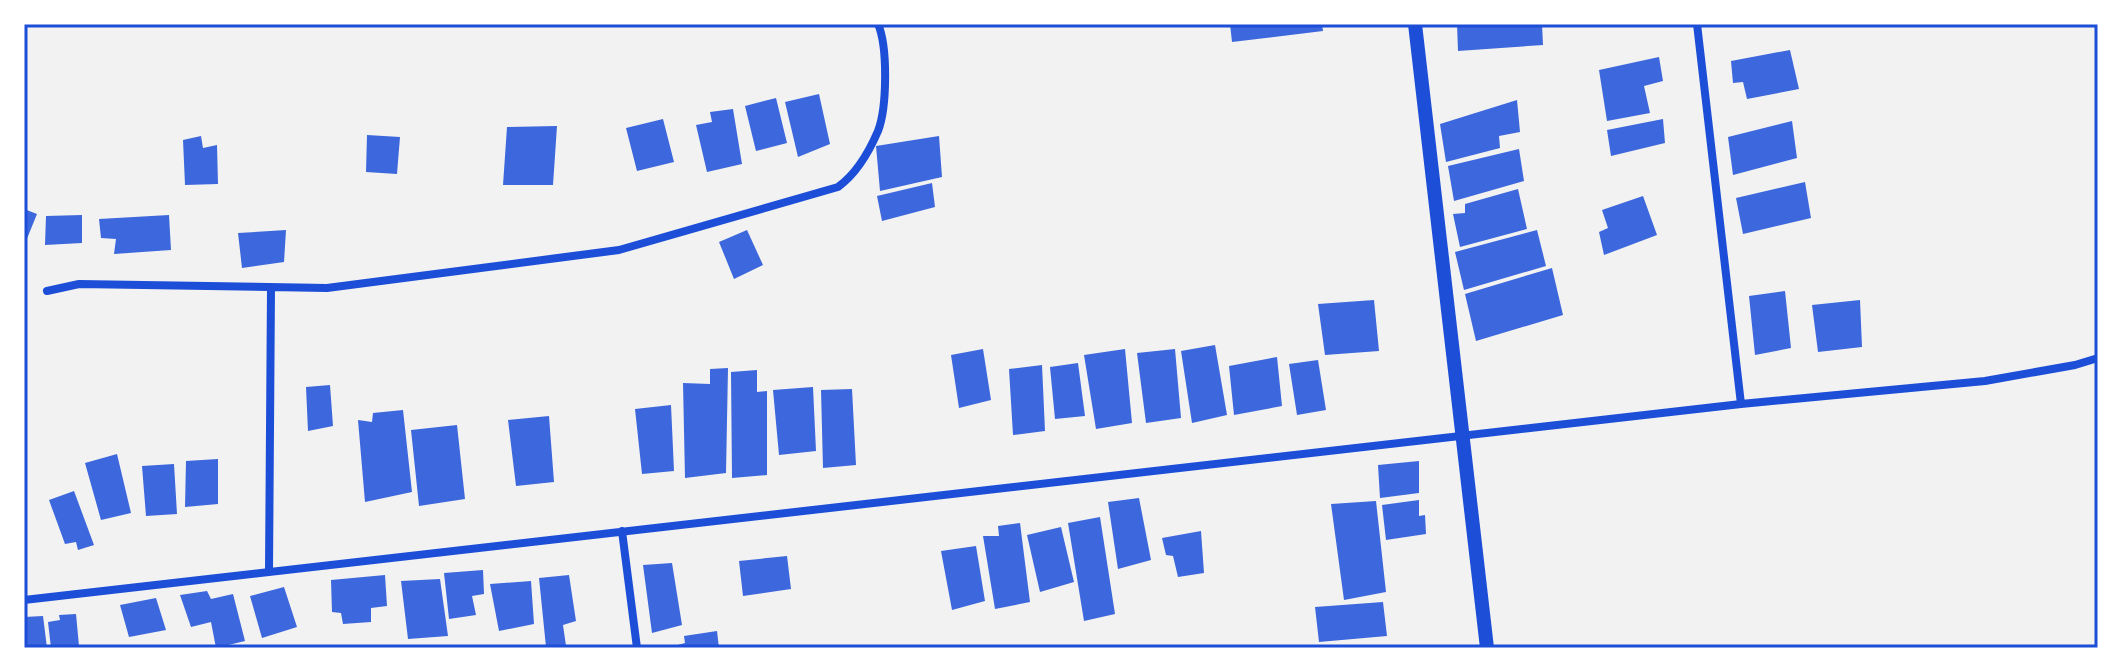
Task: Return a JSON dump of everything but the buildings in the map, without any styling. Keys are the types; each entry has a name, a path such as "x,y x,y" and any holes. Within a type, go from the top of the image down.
{"street":[{"path":"47,291 79,284 327,288 619,250 838,187 853,176 879,129 886,77 882,33 878,24"},
{"path":"1415,24 1487,648"},
{"path":"1697,24 1741,404"},
{"path":"269,571 271,288"},
{"path":"24,600 1741,404 1985,381 2098,358"},
{"path":"622,531 637,648"}]}
